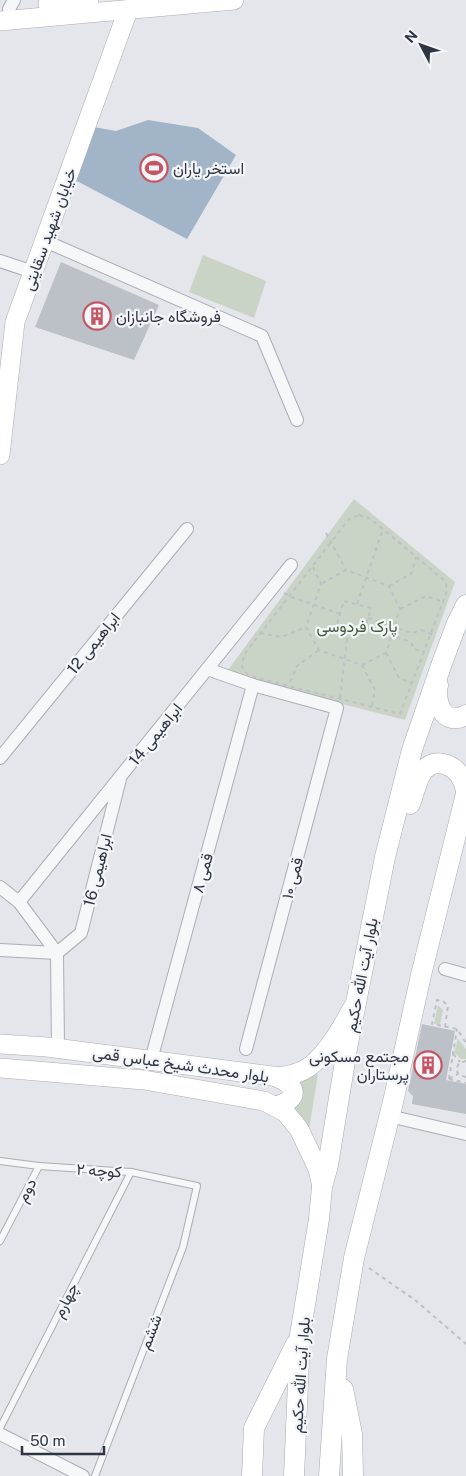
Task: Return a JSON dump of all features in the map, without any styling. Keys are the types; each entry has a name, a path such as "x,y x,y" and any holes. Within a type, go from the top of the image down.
{"main road":[{"path":"6,10 89,0"},
{"path":"6,10 128,10 234,0"},
{"name":"خیابان شهید سقایتی","path":"0,455 15,322 128,10"},
{"name":"بلوار آیت الله حکیم","path":"294,1476 300,1335 319,1219 322,1187 328,1165 356,1002 385,857 412,750 450,641 466,604"},
{"path":"442,664 436,695 439,708 453,718 466,715"},
{"path":"329,1476 337,1359 354,1258 466,792 462,779 456,770 443,763 433,763 421,774 406,815 385,857"},
{"name":"بلوار محدث شیخ عباس قمی","path":"0,1044 58,1048 276,1077 303,1071 314,1063 335,1038 356,1002"},
{"name":"بلوار محدث شیخ عباس قمی","path":"0,1068 144,1080 264,1101 285,1112 305,1140 318,1169 322,1187"},
{"path":"276,1077 288,1082 293,1089 293,1094 290,1100 276,1106"},
{"path":"252,1476 254,1428 300,1335"},
{"path":"337,1359 352,1434 353,1476"}],"street":[{"path":"45,241 262,336 297,420"},
{"path":"0,260 33,272"},
{"name":"ابراهیمی 12","path":"0,758 187,529"},
{"name":"ابراهیمی 14","path":"19,902 291,565"},
{"path":"207,669 253,685 338,704"},
{"name":"قمی ۸","path":"151,1060 253,685"},
{"name":"قمی ۱۰","path":"246,1049 338,704"},
{"name":"ابراهیمی 16","path":"57,953 81,933 121,775"},
{"path":"0,887 19,902 57,953 58,1048"},
{"path":"0,950 57,953"},
{"path":"445,969 466,975"},
{"path":"389,1116 466,1134"},
{"path":"0,1434 82,1476"}],"lane":[{"name":"کوچه ۲","path":"0,1161 38,1166 131,1172 197,1186"},
{"name":"دوم","path":"0,1241 38,1166"},
{"name":"چهارم","path":"0,1428 131,1172"},
{"name":"ششم","path":"95,1476 183,1247 197,1186"}],"path":[{"path":"359,515 371,519 383,529 446,582 447,592 400,714 372,707 338,704 248,675 244,672 242,667 244,655 349,519 359,515"},
{"path":"356,604 383,529"},
{"path":"326,533 346,570 389,586 400,609 386,653 362,665"},
{"path":"389,586 412,573 416,557"},
{"path":"313,566 321,584"},
{"path":"260,633 282,637 306,627 321,584 346,570"},
{"path":"274,586 289,596 340,614"},
{"path":"400,609 426,596 443,602"},
{"path":"344,601 356,604 371,608 363,635 336,627 344,601"},
{"path":"368,618 412,633 420,630 450,641"},
{"path":"306,627 319,650 362,665 375,690 372,707"},
{"path":"366,627 411,642 414,649 424,652"},
{"path":"338,704 348,631"},
{"path":"288,687 297,666 319,650"},
{"path":"386,653 399,678 412,683"},
{"path":"446,1027 448,1006 443,1001 437,1000 432,1024 446,1027 457,1029 466,1043"},
{"path":"449,1079 457,1029"},
{"path":"453,1054 460,1062"},
{"path":"466,1061 460,1062 456,1068 461,1077 466,1077"},
{"path":"449,1079 458,1074"},
{"path":"449,1079 466,1083"},
{"path":"354,1258 415,1300 466,1344"}],"green space":[{"path":"203,255 266,281 254,318 189,292"},
{"name":"پارک فردوسی","path":"354,499 455,582 405,720 225,674"},
{"path":"438,1005 443,1010 440,1025 434,1024"},
{"path":"458,1039 466,1049 466,1059 461,1059 454,1053"},
{"path":"318,1074 309,1129 294,1110 297,1102 297,1082"}],"water":[{"name":"استخر یاران","path":"148,120 198,128 236,155 187,239 75,180 94,127 116,131"}],"building":[{"name":"فروشگاه جانبازان","path":"61,262 159,305 134,360 35,327"},
{"name":"مجتمع مسکونی پرستاران","path":"422,1024 455,1031 446,1080 466,1084 466,1114 412,1104 413,1096 408,1091"}],"place":[{"name":"استخر یاران","path":"154,168"},
{"name":"فروشگاه جانبازان","path":"97,316"},
{"name":"مجتمع مسکونی پرستاران","path":"428,1065"}]}
